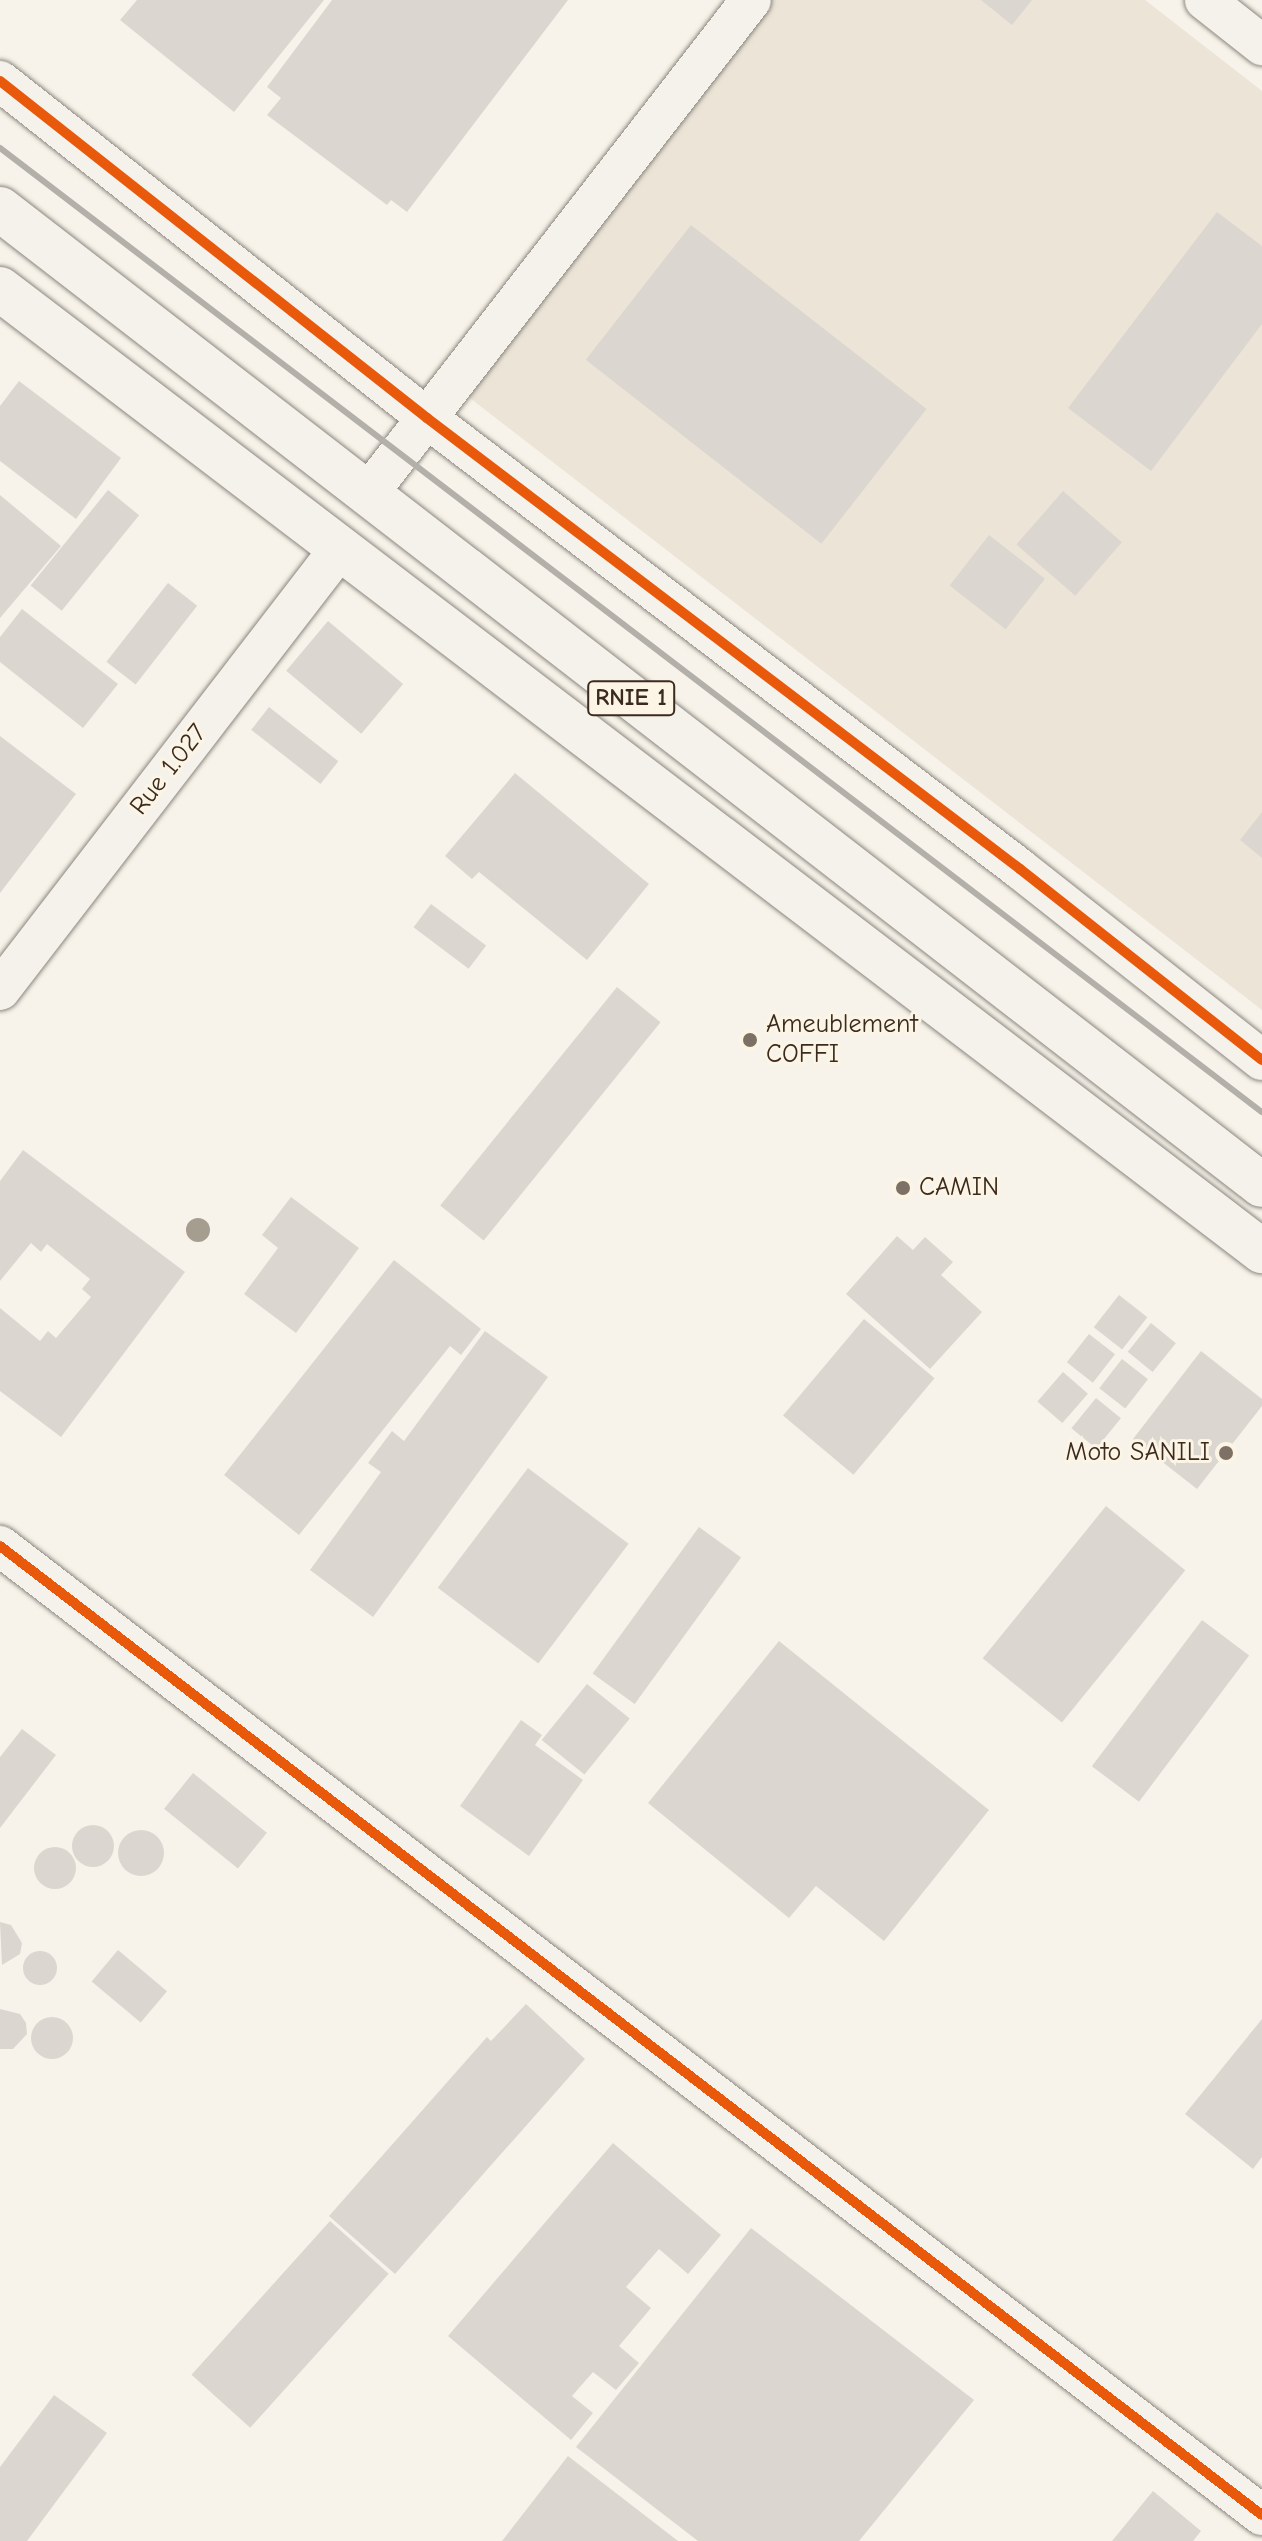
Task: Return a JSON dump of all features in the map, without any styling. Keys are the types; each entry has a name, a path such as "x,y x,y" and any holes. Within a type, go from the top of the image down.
{"highway":[{"name":"RNIE 1","path":"0,209 1262,1185"},
{"name":"RNIE 1","path":"0,289 338,551 1262,1251"}],"street":[{"path":"367,495 751,0"},
{"path":"1205,0 1262,45"},
{"path":"0,81 427,418 1020,869 1262,1060"},
{"name":"Rue 1.027","path":"0,990 338,551"},
{"path":"0,1546 1262,2515"}],"shaded area":[{"path":"760,0 1145,0 1262,91 1262,1010 462,392"}],"building":[{"path":"137,0 324,0 234,112 120,20"},
{"path":"332,0 568,0 407,212 391,200 387,205 267,115 281,98 267,87"},
{"path":"981,0 1032,0 1012,25"},
{"path":"1217,212 1262,246 1262,324 1151,471 1068,408"},
{"path":"691,225 927,409 821,544 586,360"},
{"path":"19,381 121,458 76,519 0,461 0,406"},
{"path":"108,490 139,515 62,611 31,586"},
{"path":"1063,491 1122,542 1075,596 1016,545"},
{"path":"0,495 61,546 0,618"},
{"path":"989,535 1045,579 1006,629 950,585"},
{"path":"168,583 197,606 136,685 106,662"},
{"path":"22,609 118,684 83,728 0,662 0,637"},
{"path":"328,621 403,684 361,734 286,671"},
{"path":"269,707 338,761 320,784 251,730"},
{"path":"0,736 76,794 0,893"},
{"path":"515,773 649,884 587,960 479,872 472,879 445,856"},
{"path":"1262,812 1262,858 1240,840"},
{"path":"431,904 486,946 469,969 414,927"},
{"path":"617,987 661,1022 484,1241 440,1205"},
{"path":"23,1150 185,1272 61,1437 0,1391 0,1308 40,1341 48,1331 56,1338 91,1297 82,1289 90,1279 47,1244 41,1252 31,1243 0,1281 0,1181"},
{"path":"291,1197 359,1248 296,1333 244,1294 278,1248 262,1235"},
{"path":"897,1236 913,1250 925,1237 953,1262 941,1275 982,1312 930,1369 846,1294"},
{"path":"394,1260 481,1329 461,1355 450,1346 299,1535 224,1475"},
{"path":"1119,1295 1147,1317 1122,1349 1094,1327"},
{"path":"864,1319 934,1378 853,1475 783,1416"},
{"path":"1151,1323 1176,1343 1153,1372 1128,1352"},
{"path":"485,1331 548,1377 373,1617 310,1570 381,1472 368,1463 392,1431 404,1441"},
{"path":"1089,1334 1115,1354 1093,1383 1067,1362"},
{"path":"1201,1351 1262,1399 1262,1406 1197,1489 1133,1439"},
{"path":"1122,1359 1148,1379 1125,1408 1099,1388"},
{"path":"1063,1372 1088,1394 1062,1423 1037,1401"},
{"path":"1096,1398 1121,1418 1096,1448 1071,1428"},
{"path":"528,1468 629,1544 538,1664 438,1588"},
{"path":"1106,1506 1185,1570 1062,1723 983,1658"},
{"path":"699,1527 741,1558 635,1704 593,1673"},
{"path":"1202,1620 1249,1656 1139,1802 1092,1766"},
{"path":"779,1641 989,1810 884,1941 816,1886 789,1918 648,1803"},
{"path":"587,1684 630,1719 584,1775 542,1740"},
{"path":"521,1720 542,1735 535,1745 583,1780 529,1856 460,1806"},
{"path":"22,1729 56,1755 0,1828 0,1757"},
{"path":"193,1773 267,1833 238,1869 164,1809"},
{"path":"93,1825 108,1831 114,1846 108,1861 93,1867 78,1861 72,1846 78,1831"},
{"path":"141,1830 157,1837 164,1853 157,1869 141,1876 125,1869 118,1853 125,1837"},
{"path":"55,1847 70,1853 76,1868 70,1883 55,1889 40,1883 34,1868 40,1853"},
{"path":"0,1922 11,1925 22,1943 20,1954 2,1965"},
{"path":"118,1950 167,1991 141,2023 92,1981"},
{"path":"40,1951 52,1956 57,1968 52,1980 40,1985 28,1980 23,1968 28,1956"},
{"path":"526,2004 585,2059 395,2274 329,2216 487,2037 491,2041"},
{"path":"0,2009 20,2014 26,2023 27,2034 13,2049 0,2049"},
{"path":"52,2017 67,2023 73,2038 67,2053 52,2059 37,2053 31,2038 37,2023"},
{"path":"1262,2019 1262,2157 1253,2169 1185,2114"},
{"path":"613,2143 721,2235 688,2274 659,2249 626,2287 651,2308 619,2346 639,2363 616,2390 593,2372 572,2396 593,2413 571,2440 448,2336"},
{"path":"330,2221 389,2274 250,2428 191,2375"},
{"path":"751,2228 974,2400 859,2541 698,2541 576,2447"},
{"path":"54,2395 107,2433 27,2541 0,2541 0,2467"},
{"path":"568,2456 678,2541 502,2541"},
{"path":"1153,2491 1201,2531 1193,2541 1112,2541"}],"railway":[{"path":"0,148 1262,1112"}],"cycle path":[{"path":"0,81 427,418 1020,869 1262,1060"},
{"path":"0,1546 1262,2515"}],"place":[{"name":"Ameublement COFFI","path":"750,1040"},
{"name":"CAMIN","path":"903,1188"},
{"name":"Moto SANILI","path":"1226,1453"}]}
